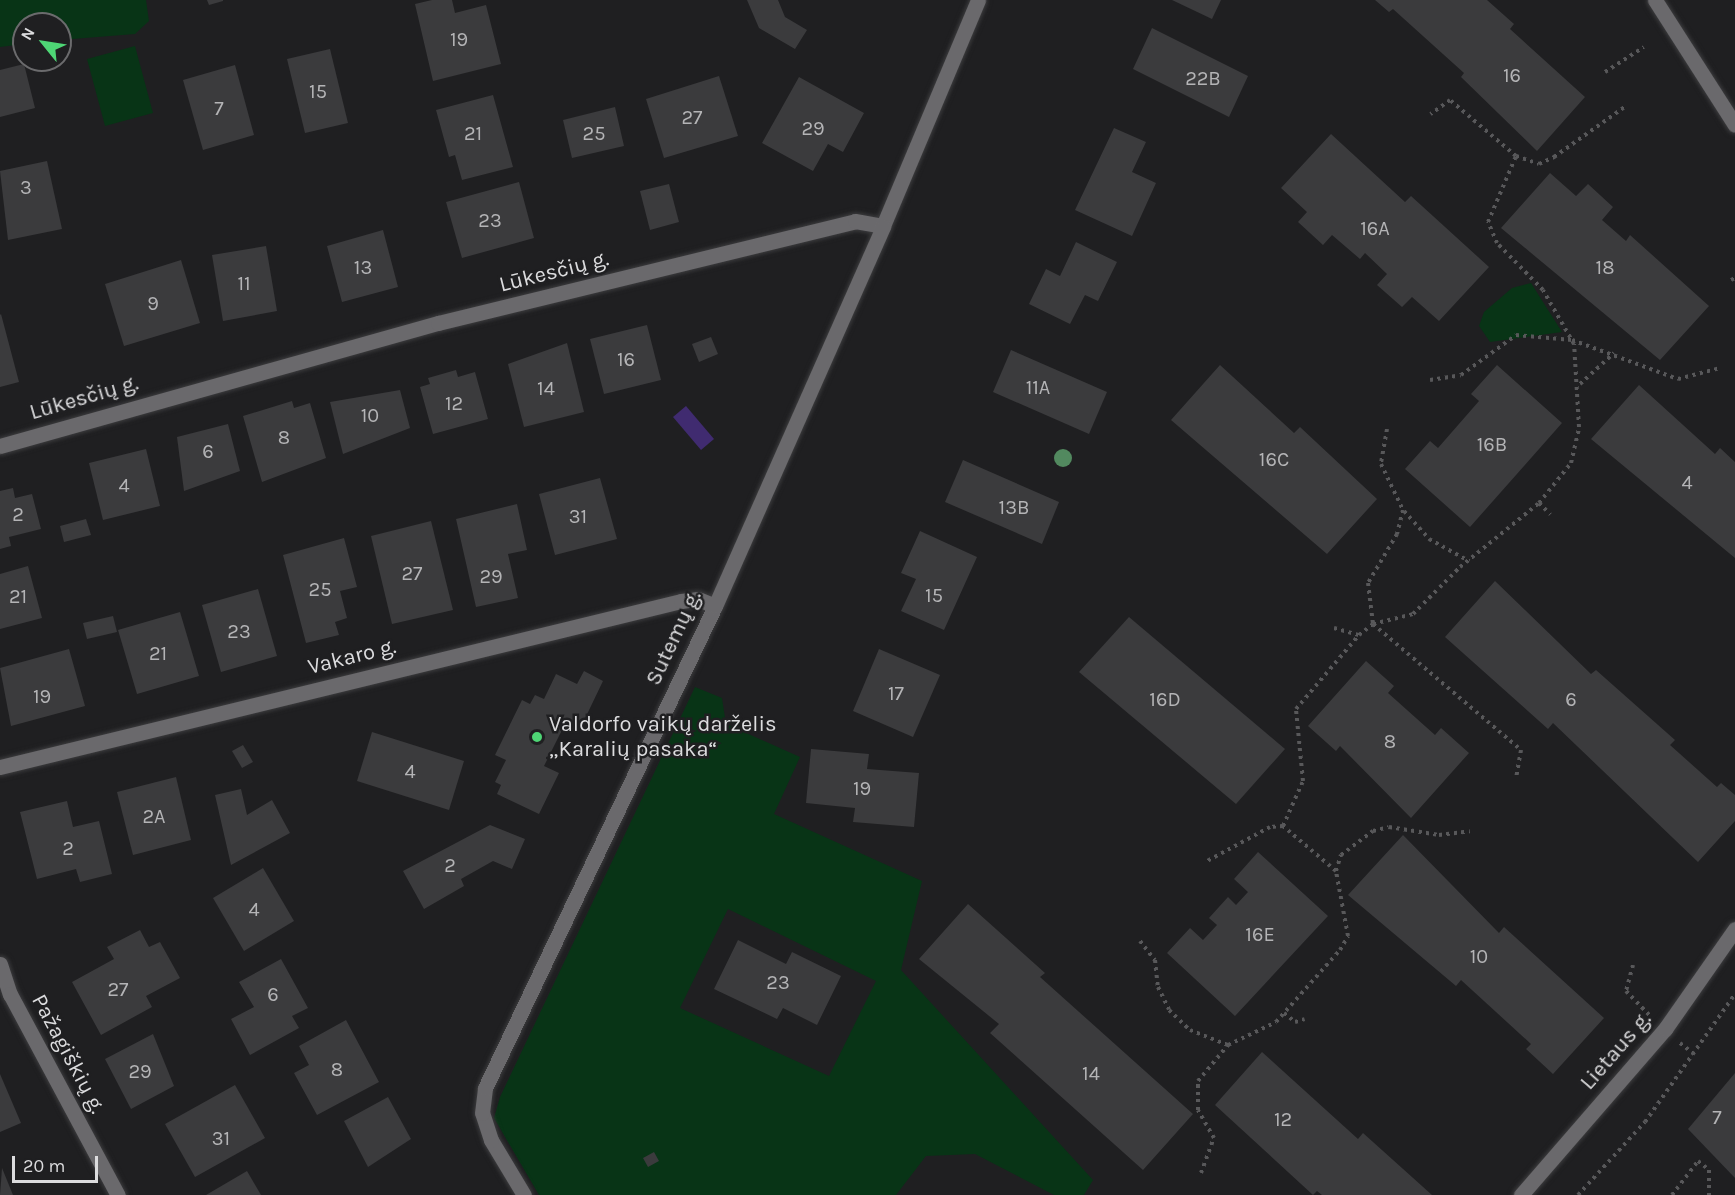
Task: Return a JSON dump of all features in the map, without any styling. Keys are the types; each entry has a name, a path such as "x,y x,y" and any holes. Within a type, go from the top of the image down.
{"street":[{"path":"883,226 978,0"},
{"path":"1654,0 1735,125"},
{"name":"Lūkesčių g.","path":"0,446 461,318 855,220 883,226"},
{"name":"Sutemų g.","path":"524,1195 491,1140 482,1113 485,1088 715,606 883,226"},
{"name":"Vakaro g.","path":"0,767 681,601 698,599 715,606"},
{"name":"Lietaus g.","path":"1521,1195 1665,1029 1735,929"},
{"name":"Pažagiškių g.","path":"0,964 10,994 118,1195"}],"path":[{"path":"1605,72 1644,47"},
{"path":"1431,114 1450,100 1516,156 1539,164 1547,161 1626,106"},
{"path":"1284,826 1304,781 1296,709 1359,635 1373,624 1413,614 1469,561 1539,503 1570,463 1579,427 1580,384 1572,340 1543,290 1497,243 1488,222 1516,156"},
{"path":"1430,380 1461,375 1516,335 1572,340 1614,353 1678,379 1719,368"},
{"path":"1580,384 1614,353"},
{"path":"1386,429 1381,464 1403,510 1429,538 1469,561"},
{"path":"1539,503 1550,514"},
{"path":"1403,510 1397,534 1368,583 1373,624 1521,750 1516,777"},
{"path":"1334,628 1359,635"},
{"path":"1207,861 1269,826 1284,826 1336,871"},
{"path":"1140,941 1155,960 1158,987 1169,1010 1190,1030 1227,1045 1243,1042 1284,1013 1348,936 1336,871 1341,855 1373,831 1389,827 1439,835 1470,831"},
{"path":"1578,1195 1645,1122 1735,994"},
{"path":"1284,1013 1295,1022 1305,1019"},
{"path":"1201,1173 1214,1138 1198,1110 1198,1081 1227,1045"},
{"path":"1672,1195 1698,1161 1709,1170 1709,1195"}],"green space":[{"path":"0,0 146,0 149,21 135,34 72,39 72,12 12,12 12,46 0,47"},
{"path":"135,46 153,113 105,126 87,59"},
{"path":"1531,283 1562,332 1490,342 1479,326 1484,312 1512,288"},
{"path":"695,687 722,698 726,724 800,757 774,814 922,881 901,970 1093,1180 1084,1195 1054,1195 975,1154 926,1156 896,1195 539,1195 494,1118 500,1097","holes":["728,909 876,981 829,1076 680,1008"]}],"shaded area":[{"path":"686,406 714,439 701,450 673,417"}],"building":[{"path":"207,0 223,0 223,1 209,5"},
{"path":"432,0 452,0 455,13 486,5 501,64 433,81 415,4"},
{"path":"747,0 778,0 785,17 807,30 795,49 759,28"},
{"path":"1172,0 1221,0 1212,19"},
{"path":"1375,0 1487,0 1514,24 1510,29 1585,97 1537,151 1461,77 1464,73 1393,9 1389,12"},
{"path":"1152,28 1248,76 1229,117 1133,69"},
{"path":"330,49 348,123 305,133 287,59"},
{"path":"235,65 254,135 203,150 183,80"},
{"path":"12,67 12,72 26,72 35,108 0,117 0,70"},
{"path":"719,76 738,136 664,158 646,99"},
{"path":"799,77 864,113 843,152 828,144 813,171 762,143"},
{"path":"493,95 513,167 462,180 455,155 449,157 436,110"},
{"path":"615,107 624,146 572,158 563,120"},
{"path":"1114,128 1146,142 1132,172 1156,183 1132,236 1075,210"},
{"path":"1331,134 1405,202 1411,196 1489,267 1439,321 1412,297 1402,307 1377,285 1387,274 1365,253 1360,259 1332,235 1323,245 1298,222 1307,212 1281,188"},
{"path":"47,161 62,229 8,240 0,171"},
{"path":"1550,173 1576,196 1588,184 1613,207 1602,220 1626,241 1630,235 1709,306 1660,360 1501,228"},
{"path":"519,182 534,238 462,258 446,202"},
{"path":"669,184 679,222 650,230 640,191"},
{"path":"383,230 398,287 342,302 327,246"},
{"path":"1076,242 1117,262 1098,301 1085,295 1070,324 1029,304 1046,269 1060,276"},
{"path":"266,246 277,311 223,321 212,255"},
{"path":"181,260 200,323 124,346 105,284"},
{"path":"0,315 19,382 0,387"},
{"path":"647,325 661,380 604,394 590,339"},
{"path":"711,337 718,354 699,362 692,344"},
{"path":"567,343 584,412 524,427 508,364"},
{"path":"1011,350 1107,392 1089,434 993,392"},
{"path":"1220,365 1294,433 1300,427 1377,499 1327,554 1171,420"},
{"path":"1497,365 1562,423 1470,527 1405,469 1430,441 1438,448 1479,401 1471,394"},
{"path":"456,370 458,377 475,372 488,419 433,434 420,387 430,384 428,378"},
{"path":"1639,385 1715,454 1720,448 1735,462 1735,558 1591,439"},
{"path":"400,390 410,428 343,454 330,402"},
{"path":"292,401 294,408 310,403 326,458 262,482 243,416"},
{"path":"228,424 240,471 184,491 177,437"},
{"path":"146,449 160,506 103,520 89,463"},
{"path":"963,460 1059,502 1042,544 945,502"},
{"path":"600,478 617,539 555,555 539,494"},
{"path":"13,488 15,498 32,494 41,529 9,537 11,546 0,549 0,491"},
{"path":"517,504 527,550 508,554 518,598 476,607 456,519"},
{"path":"86,519 91,535 64,542 60,526"},
{"path":"431,521 453,610 392,624 371,536"},
{"path":"920,531 977,557 944,630 901,611 916,579 901,573"},
{"path":"344,538 357,587 340,591 347,618 335,622 339,635 306,643 283,555"},
{"path":"28,566 42,618 0,629 0,574"},
{"path":"1495,581 1591,674 1596,670 1675,740 1670,745 1717,787 1721,783 1735,795 1735,821 1698,862 1553,723 1548,729 1445,637"},
{"path":"258,589 277,656 221,672 202,605"},
{"path":"180,612 199,676 137,694 118,630"},
{"path":"113,616 117,632 87,639 83,623"},
{"path":"1129,617 1285,749 1236,804 1079,672"},
{"path":"69,649 85,706 11,726 0,668"},
{"path":"879,649 940,675 913,737 853,711"},
{"path":"1366,661 1394,686 1388,693 1435,735 1441,728 1469,753 1411,818 1340,746 1336,751 1308,726"},
{"path":"584,671 603,681 579,731 565,724 544,766 559,773 539,814 497,794 501,785 495,782 506,760 495,755 522,700 530,704 535,695 544,699 556,674 577,684"},
{"path":"372,732 464,761 449,810 357,781"},
{"path":"243,745 253,762 242,768 232,751"},
{"path":"811,749 869,754 867,769 919,773 914,827 853,822 855,808 806,803"},
{"path":"176,777 191,840 133,855 117,792"},
{"path":"241,789 247,815 272,800 290,833 231,865 215,795"},
{"path":"67,801 73,827 99,821 112,874 80,882 76,869 37,879 20,812"},
{"path":"490,825 525,839 512,869 493,861 461,879 464,886 424,909 403,871"},
{"path":"1403,835 1499,933 1504,927 1604,1018 1553,1074 1526,1049 1531,1044 1461,980 1456,986 1348,895"},
{"path":"1258,852 1328,916 1235,1016 1167,953 1190,928 1203,940 1217,925 1209,918 1228,897 1236,905 1248,892 1234,879"},
{"path":"263,868 294,921 244,951 213,898"},
{"path":"968,904 1045,973 1040,977 1193,1114 1143,1170 990,1033 999,1024 919,959"},
{"path":"140,930 149,947 160,942 180,978 146,996 152,1007 101,1035 72,982 114,959 107,947"},
{"path":"738,940 786,964 792,952 841,976 817,1025 783,1008 777,1019 714,989"},
{"path":"281,959 308,1008 292,1016 299,1028 250,1055 231,1019 254,1007 239,982"},
{"path":"346,1020 379,1082 317,1115 294,1073 309,1065 299,1046"},
{"path":"153,1034 174,1086 131,1109 105,1059"},
{"path":"1262,1052 1358,1139 1363,1133 1432,1195 1322,1195 1317,1191 1313,1195 1215,1105"},
{"path":"1735,1073 1735,1178 1688,1129"},
{"path":"0,1074 21,1123 0,1132"},
{"path":"235,1085 265,1138 195,1177 165,1124"},
{"path":"388,1097 411,1139 368,1167 344,1121"},
{"path":"654,1152 659,1161 648,1167 643,1158"},
{"path":"2,1168 13,1195 0,1195"},
{"path":"247,1171 261,1195 206,1195"}],"place":[{"name":"Valdorfo vaikų darželis „Karalių pasaka“","path":"537,737"}]}
